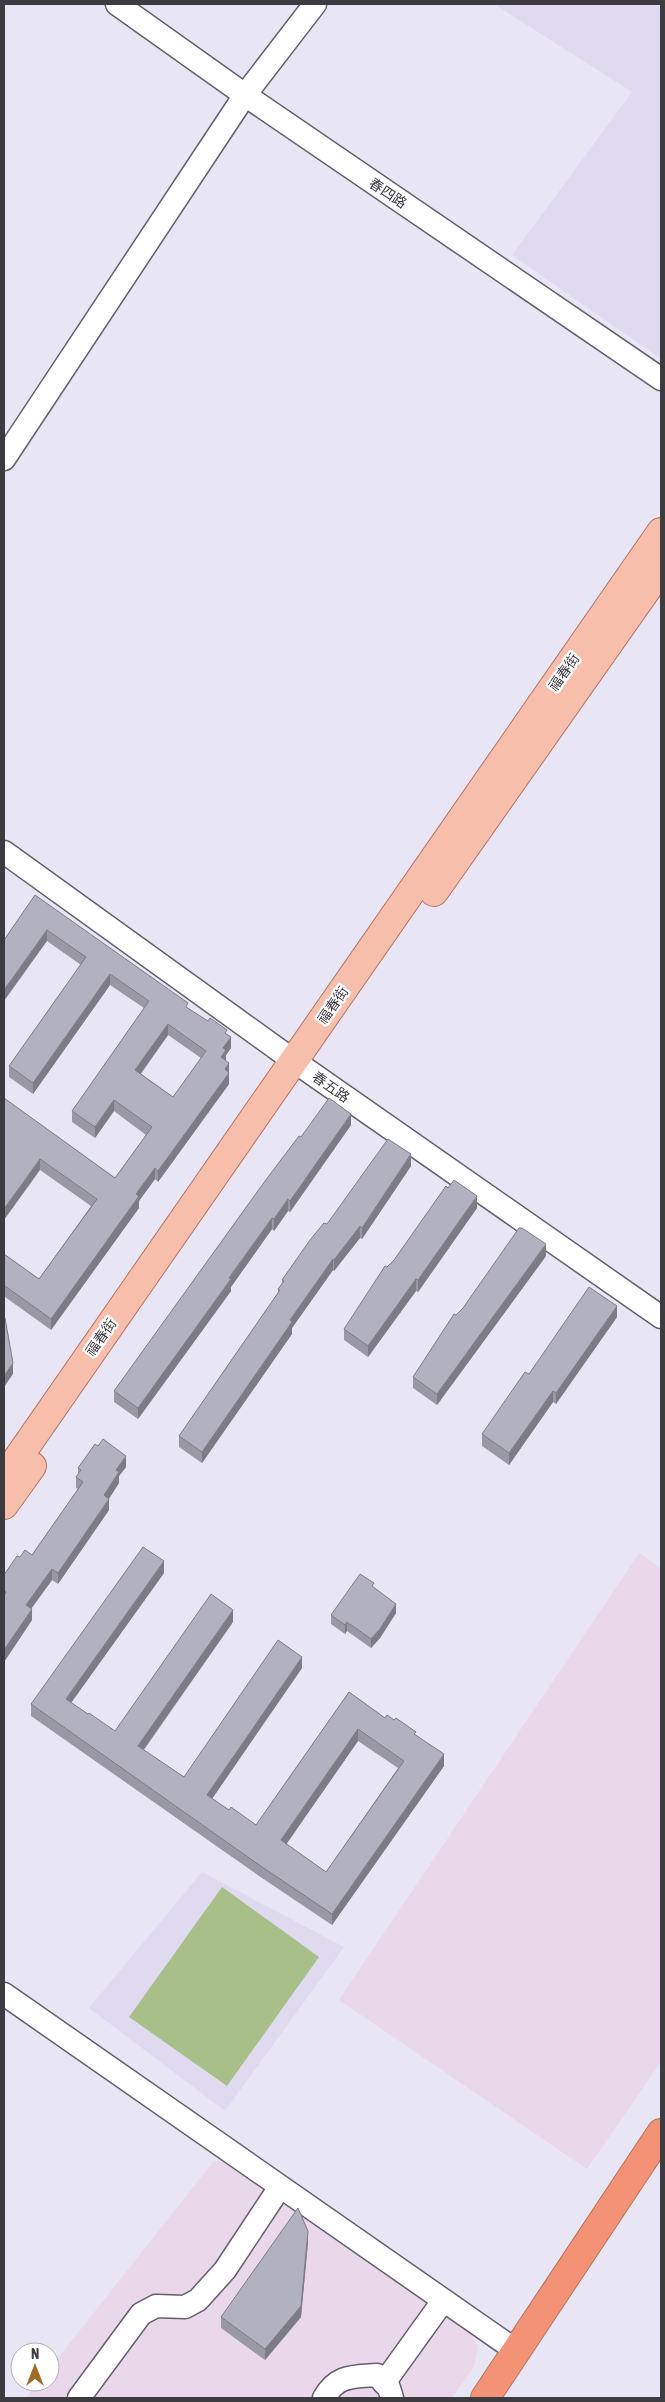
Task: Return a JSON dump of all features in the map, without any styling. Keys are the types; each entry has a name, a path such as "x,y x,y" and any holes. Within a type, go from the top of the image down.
{"highway":[{"path":"485,2398 518,2352 661,2133"}],"main road":[{"name":"福春街","path":"4,1505 661,532"},
{"name":"福春街","path":"4,1478 661,569"}],"street":[{"name":"春四路","path":"118,4 245,95 661,379"},
{"path":"4,459 245,95 315,4"},
{"name":"春五路","path":"4,852 301,1066 661,1317"},
{"path":"4,1994 518,2352"},
{"path":"79,2398 141,2314 156,2306 185,2307 198,2300 225,2270 280,2187"},
{"path":"324,2398 332,2385 348,2377 376,2375 388,2390 443,2301"}],"shaded area":[{"path":"494,4 661,4 661,359 512,255 632,92"},
{"path":"639,1553 661,1568 661,2062 587,2169 339,2000"},
{"path":"202,1872 344,1947 225,2111 89,2008"},
{"path":"225,2159 468,2329 478,2346 474,2367 452,2398 26,2398 31,2392 60,2392 60,2355 213,2162"}],"green space":[{"path":"222,1887 319,1957 227,2086 129,2017"}],"building":[{"path":"35,895 188,1003 186,1007 208,1021 210,1018 227,1030 225,1033 231,1037 223,1048 226,1050 221,1057 229,1063 225,1069 229,1073 158,1171 155,1168 136,1194 139,1196 51,1319 5,1286 4,1288 4,1254 39,1279 97,1199 40,1159 4,1209 4,1098 115,1178 152,1127 114,1100 95,1127 72,1111 149,1001 110,974 33,1083 9,1066 86,957 47,930 4,990 4,940","holes":["168,1024 206,1051 173,1097 135,1070"]},
{"path":"329,1098 351,1114 290,1201 288,1199 274,1219 272,1218 229,1278 231,1279 138,1408 114,1391 265,1181 299,1136 301,1137"},
{"path":"388,1139 411,1154 362,1228 360,1226 333,1259 290,1320 292,1322 202,1452 179,1436 280,1290 278,1289 284,1281 282,1280 310,1240 324,1223 327,1224"},
{"path":"454,1180 477,1196 418,1280 416,1279 368,1346 344,1329 385,1266 387,1267 394,1260 446,1186 448,1188"},
{"path":"519,1228 522,1228 546,1244 437,1394 413,1377 454,1314 456,1315 463,1308"},
{"path":"589,1287 617,1306 556,1393 553,1391 509,1453 482,1434 525,1372 529,1374"},
{"path":"4,1317 13,1363 4,1376"},
{"path":"103,1439 126,1456 116,1470 119,1472 104,1495 109,1499 58,1573 52,1569 26,1605 32,1609 4,1650 4,1596 6,1592 4,1590 4,1575 17,1556 20,1557 25,1550 32,1555 83,1482 76,1477 81,1470 78,1468 95,1444 98,1446"},
{"path":"143,1547 164,1561 66,1699 115,1731 211,1594 233,1610 138,1746 184,1777 278,1640 302,1657 207,1795 229,1810 231,1807 256,1825 349,1692 385,1718 387,1715 394,1720 396,1718 416,1732 414,1734 444,1754 332,1914 262,1867 31,1704","holes":["358,1729 404,1761 326,1872 281,1840"]},
{"path":"360,1574 374,1583 372,1586 396,1604 380,1629 371,1639 347,1622 345,1625 331,1615"},
{"path":"298,2208 308,2231 301,2306 265,2349 221,2317"}]}
